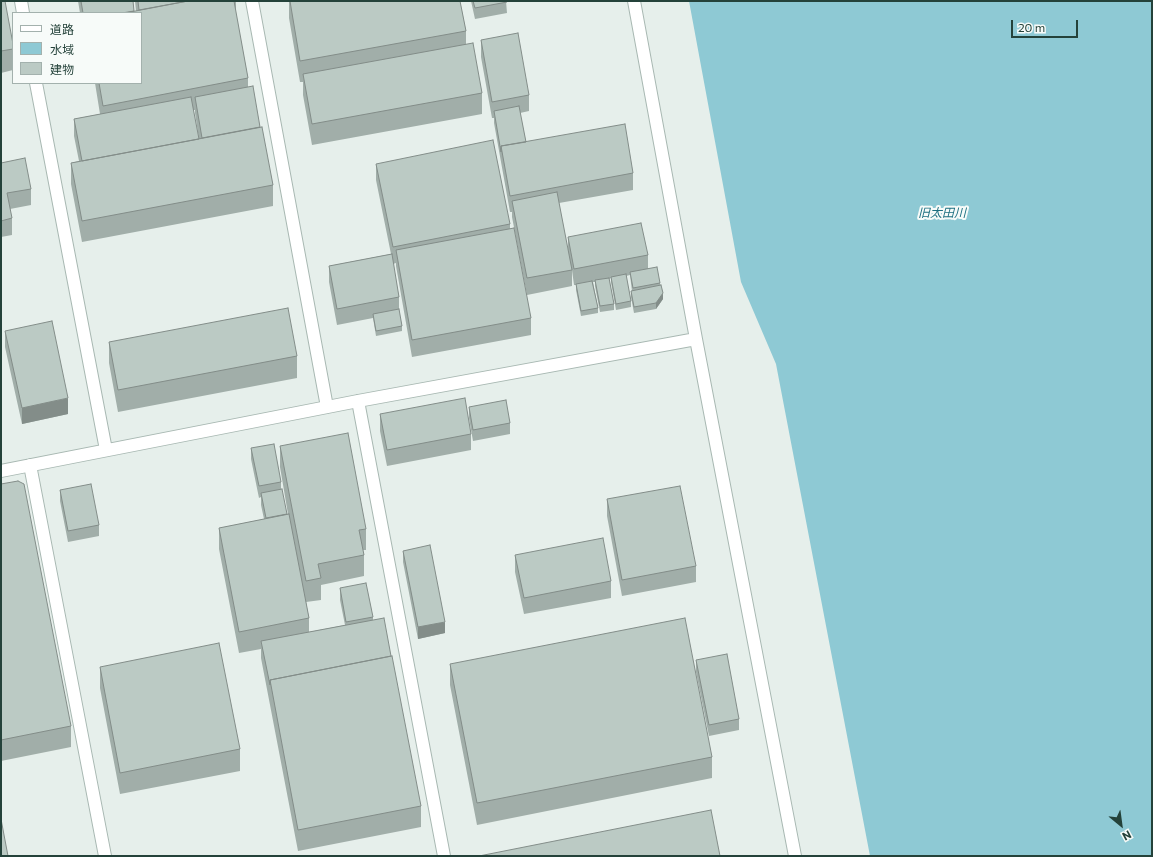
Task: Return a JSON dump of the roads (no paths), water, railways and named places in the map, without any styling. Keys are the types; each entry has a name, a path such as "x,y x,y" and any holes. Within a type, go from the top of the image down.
{"street":[{"path":"21,1 23,12"},
{"path":"252,1 327,407"},
{"path":"634,1 696,339 795,856"},
{"path":"36,84 106,450"},
{"path":"1,471 358,401 696,339"},
{"path":"358,401 444,856"},
{"path":"30,465 105,856"}],"water":[{"name":"旧太田川","path":"689,1 1152,1 1152,856 870,856 776,364 741,282"}]}
